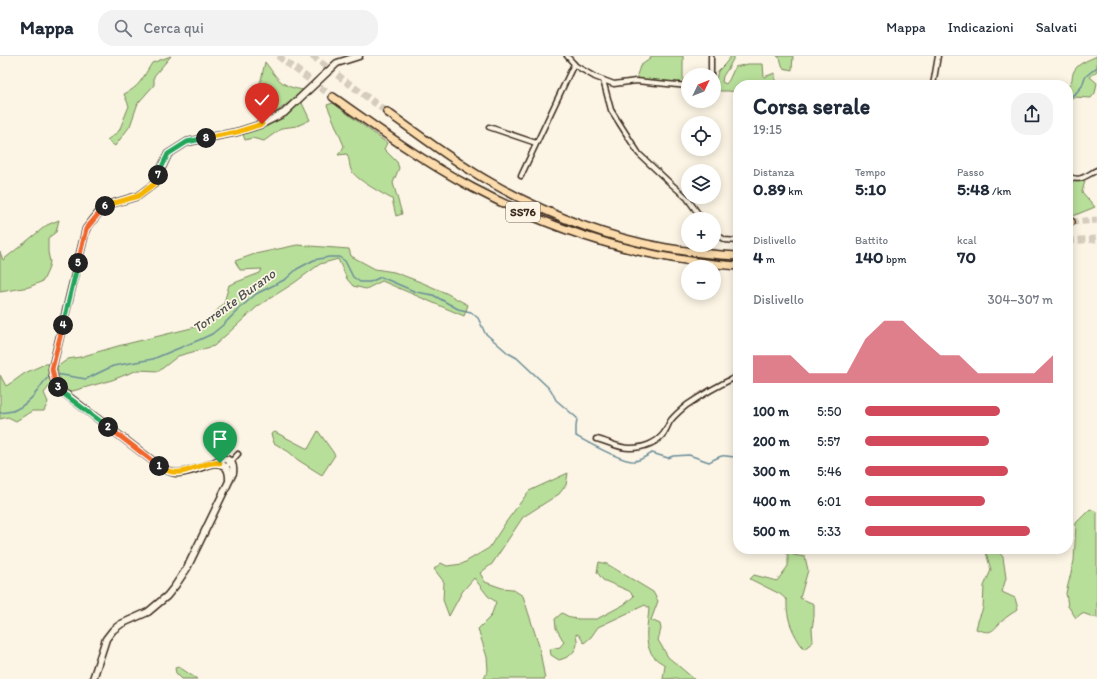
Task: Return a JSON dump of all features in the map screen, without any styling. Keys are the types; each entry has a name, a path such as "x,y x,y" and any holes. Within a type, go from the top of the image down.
{"highway":[{"name":"SS76","path":"333,97 372,125 441,170 502,202 548,223 596,240 646,253 679,259 733,265"},
{"name":"SS76","path":"387,112 471,171 516,196 556,215 597,230 638,242 666,248 733,256"}],"main road":[{"path":"93,679 106,639 113,630 121,624 148,612 167,596 175,586 187,568 233,473 234,468 233,464 228,464 226,459 223,459 188,471 175,473 170,472 162,468 64,394 55,383 52,369 86,229 104,206 138,196 154,184 168,154 187,142 237,132 262,124 284,113 337,63 359,56"}],"street":[{"path":"567,56 574,64 594,77 614,84 636,81 681,85"},
{"path":"711,56 711,68"},
{"path":"934,80 938,56"},
{"path":"521,176 574,64"},
{"path":"603,80 611,110 639,154 687,198 697,212"},
{"path":"489,127 536,144"},
{"path":"1073,178 1081,178 1097,170"},
{"path":"721,237 725,240 733,241"},
{"path":"596,439 623,448 646,446 661,437 670,421 676,414 688,405 733,379"},
{"path":"228,464 238,454"}],"green space":[{"path":"171,56 154,76 154,85 138,103 130,126 115,146 107,140 119,131 129,106 124,94 138,85 152,63"},
{"path":"651,56 683,56 681,84 639,79 637,75 640,66 650,59"},
{"path":"731,56 734,56 723,76 722,82 726,84 735,67 748,64 763,64 764,77 775,73 775,80 733,80 733,92 721,91 721,68"},
{"path":"777,56 793,56 792,70 783,68 780,58"},
{"path":"1097,56 1097,71 1090,77 1097,83 1095,93 1091,98 1073,97 1073,80 1071,80 1073,73 1078,66"},
{"path":"265,62 277,78 285,84 296,89 304,90 296,98 273,114 264,111 257,93"},
{"path":"301,101 310,120 297,126 282,128 264,141 252,138 245,140 243,134 259,129 281,116"},
{"path":"333,103 387,143 384,149 397,162 399,168 393,183 402,214 396,216 392,199 370,186 354,174 351,170 347,154 338,155 344,146 327,105"},
{"path":"1085,181 1082,192 1095,207 1073,216 1073,182"},
{"path":"59,220 56,232 48,238 50,262 43,281 29,287 0,292 0,252 3,260 47,225"},
{"path":"297,245 349,249 351,256 375,269 394,272 423,283 468,305 464,316 382,281 366,289 353,286 347,279 338,259 320,264 258,306 214,346 178,356 159,371 138,370 112,380 69,392 60,385 57,367 68,359 204,325 224,303 229,285 260,273 262,269 240,270 235,261 255,254"},
{"path":"45,364 51,364 49,370 51,384 44,393 48,402 44,411 32,411 16,421 8,417 0,419 0,375 6,386 25,373"},
{"path":"318,431 335,455 322,475 274,443 271,434 275,432 308,449"},
{"path":"568,473 566,485 559,494 523,517 492,564 480,573 485,582 502,588 512,589 523,596 539,646 545,679 484,679 488,670 487,657 478,629 491,616 496,602 488,596 474,578 462,592 449,616 443,600 444,582 434,569 441,563 447,566 462,564 489,548 529,491"},
{"path":"1090,509 1097,512 1097,618 1082,613 1076,618 1068,606 1066,593 1074,561 1076,523"},
{"path":"787,554 805,557 808,570 800,598 814,604 812,629 813,642 804,649 791,626 787,600 780,594 750,579 754,575 777,581 788,566"},
{"path":"986,554 1000,554 1003,557 1006,578 1002,592 1015,598 1018,609 1004,619 994,630 985,632 976,629 983,608 984,586 991,570"},
{"path":"599,562 607,564 653,592 658,601 651,620 660,624 661,629 658,640 668,657 694,679 663,679 665,665 655,658 648,647 647,634 649,608 645,605 598,627 591,637 584,643 579,635 576,634 577,642 575,650 565,658 559,660 551,655 550,649 560,647 564,642 556,628 555,619 562,613 571,618 597,619 625,604 634,596 629,591 603,580 597,572"},
{"path":"179,667 197,679 182,679 176,673 175,668"}],"waterway":[{"name":"Torrente Burano","path":"1073,95 1082,86 1085,77 1097,67"},
{"name":"Torrente Burano","path":"54,374 86,379 113,366 153,359 212,334 256,294 286,279 297,269 314,260 339,257 345,261 353,277 360,282 370,282 381,277 416,292 433,295 458,309 471,312 478,318 485,333 508,353 517,358 551,390 556,400 577,418 576,436 606,452 630,461 642,459 652,453 668,458 673,456 689,455 709,462 722,456 733,457"},
{"name":"Torrente Burano","path":"0,413 13,411 22,406 34,395 51,375"}],"tunnel":[{"path":"278,56 333,97"},
{"path":"312,56 387,112"},
{"path":"1073,222 1097,220"},
{"path":"1073,241 1097,239"}],"route":[{"path":"220,463 213,462 188,471 175,473 162,468 64,394 55,383 52,369 86,229 104,206 138,196 154,184 168,154 187,142 237,132 262,124"}]}
